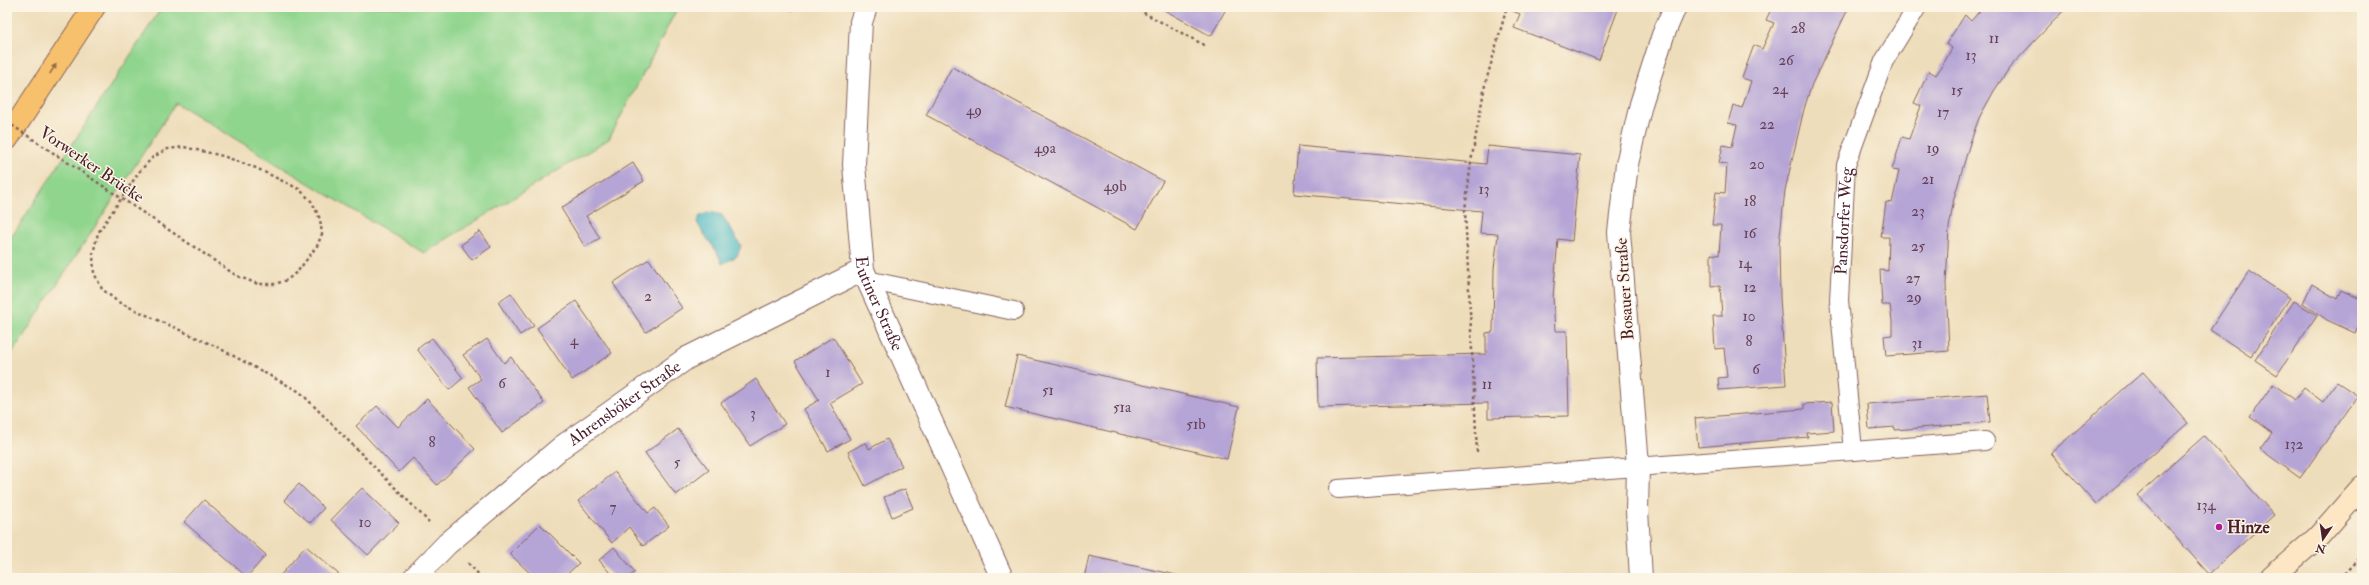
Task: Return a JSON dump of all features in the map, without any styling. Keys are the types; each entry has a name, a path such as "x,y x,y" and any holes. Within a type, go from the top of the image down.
{"highway":[{"path":"7,138 94,7"}],"street":[{"name":"Eutiner Straße","path":"866,7 862,22 854,165 865,275 1002,578"},
{"name":"Bosauer Straße","path":"1641,578 1637,511 1638,465 1619,232 1627,164 1641,104 1663,35 1675,7"},
{"name":"Ahrensböker Straße","path":"414,578 447,544 563,446 687,358 865,275"},
{"path":"2271,578 2318,537 2362,487"}],"lane":[{"name":"Pansdorfer Weg","path":"1853,451 1839,300 1846,165 1884,61 1917,7"},
{"path":"865,275 1014,311"},
{"path":"1338,490 1638,465 1985,442"}],"path":[{"path":"1133,7 1206,46"},
{"path":"1479,478 1471,354 1465,210 1471,162 1485,85 1507,7"},
{"name":"Vorwerker Brücke","path":"7,122 163,226 237,276 258,284 275,284 287,280 298,272 322,234 320,219 312,202 299,189 256,168 223,156 184,147 168,149 153,157 140,172 98,233 93,254 94,273 102,289 118,302 217,347 300,392 426,518 447,544"},
{"path":"2341,578 2362,556"}],"green space":[{"path":"162,7 678,7 609,139 424,253 176,103 7,361 7,244"}],"water":[{"path":"710,212 722,215 741,246 737,256 722,264 720,258 697,222 700,216"}],"building":[{"path":"787,7 796,7 792,11"},
{"path":"1159,7 1227,7 1211,36"},
{"path":"1502,7 1619,7 1599,60 1514,28 1520,14"},
{"path":"1772,7 1849,7 1812,84 1804,109 1785,190 1779,245 1780,298 1786,385 1719,390 1718,378 1727,377 1724,348 1715,349 1713,316 1722,316 1720,286 1711,287 1711,254 1719,255 1721,225 1712,225 1716,192 1725,193 1727,164 1719,163 1723,145 1732,147 1737,125 1728,123 1733,105 1742,108 1751,81 1742,78 1754,45 1762,49 1774,23 1766,20"},
{"path":"1983,7 2067,7 2010,67 1994,91 1979,118 1970,143 1954,198 1949,228 1946,284 1949,351 1886,356 1884,336 1892,335 1892,321 1890,305 1882,305 1880,270 1888,271 1889,237 1881,237 1886,202 1892,203 1899,171 1892,170 1902,137 1909,139 1921,106 1914,103 1929,71 1936,75 1945,61 1952,48 1946,44 1965,15 1971,21"},
{"path":"952,67 1163,181 1137,229 926,115"},
{"path":"1298,146 1486,164 1488,146 1580,155 1572,241 1558,239 1553,297 1555,331 1567,331 1569,416 1488,418 1488,403 1318,407 1317,358 1486,354 1486,333 1493,332 1494,269 1498,234 1480,233 1482,211 1294,194"},
{"path":"633,163 644,181 586,216 600,238 585,247 561,208"},
{"path":"480,231 491,247 472,260 461,245"},
{"path":"649,259 682,308 646,332 613,283"},
{"path":"2249,271 2290,298 2251,357 2210,330"},
{"path":"2312,284 2337,299 2341,290 2358,298 2362,288 2362,323 2360,322 2355,333 2327,320 2303,303"},
{"path":"511,293 534,326 520,335 498,302"},
{"path":"576,301 612,353 572,380 537,328"},
{"path":"2294,301 2317,315 2277,375 2255,360"},
{"path":"833,337 862,384 830,403 850,439 828,451 804,409 819,400 795,361"},
{"path":"432,338 463,378 449,390 417,349"},
{"path":"487,339 504,363 511,357 544,403 502,433 469,387 481,379 463,355"},
{"path":"1017,356 1239,407 1227,459 1005,407"},
{"path":"2143,372 2188,423 2096,504 2051,453"},
{"path":"756,379 785,424 750,446 721,403"},
{"path":"2337,382 2358,396 2300,478 2260,449 2272,433 2250,417 2273,384 2295,400 2304,388 2323,402"},
{"path":"1987,394 1990,422 1895,430 1895,427 1869,429 1867,404"},
{"path":"427,399 475,449 437,485 413,458 399,472 356,426 377,406 398,427"},
{"path":"1832,402 1834,431 1807,433 1808,437 1698,447 1695,418 1804,409 1804,404"},
{"path":"678,429 709,470 676,495 645,453"},
{"path":"2204,436 2274,515 2209,574 2138,495"},
{"path":"887,439 902,466 865,486 848,452 866,442 869,449"},
{"path":"615,472 648,513 655,508 669,526 643,546 629,527 612,543 578,501"},
{"path":"299,484 324,508 310,523 284,500"},
{"path":"362,488 399,523 368,555 331,520"},
{"path":"905,489 913,508 892,517 884,497"},
{"path":"204,500 266,555 247,577 184,522"},
{"path":"540,524 579,563 563,578 535,578 510,554"},
{"path":"306,546 343,578 278,578"},
{"path":"614,547 635,572 628,578 614,578 599,560"},
{"path":"1089,556 1185,577 1185,578 1084,578"}],"place":[{"name":"Hinze","path":"2219,527"}]}
